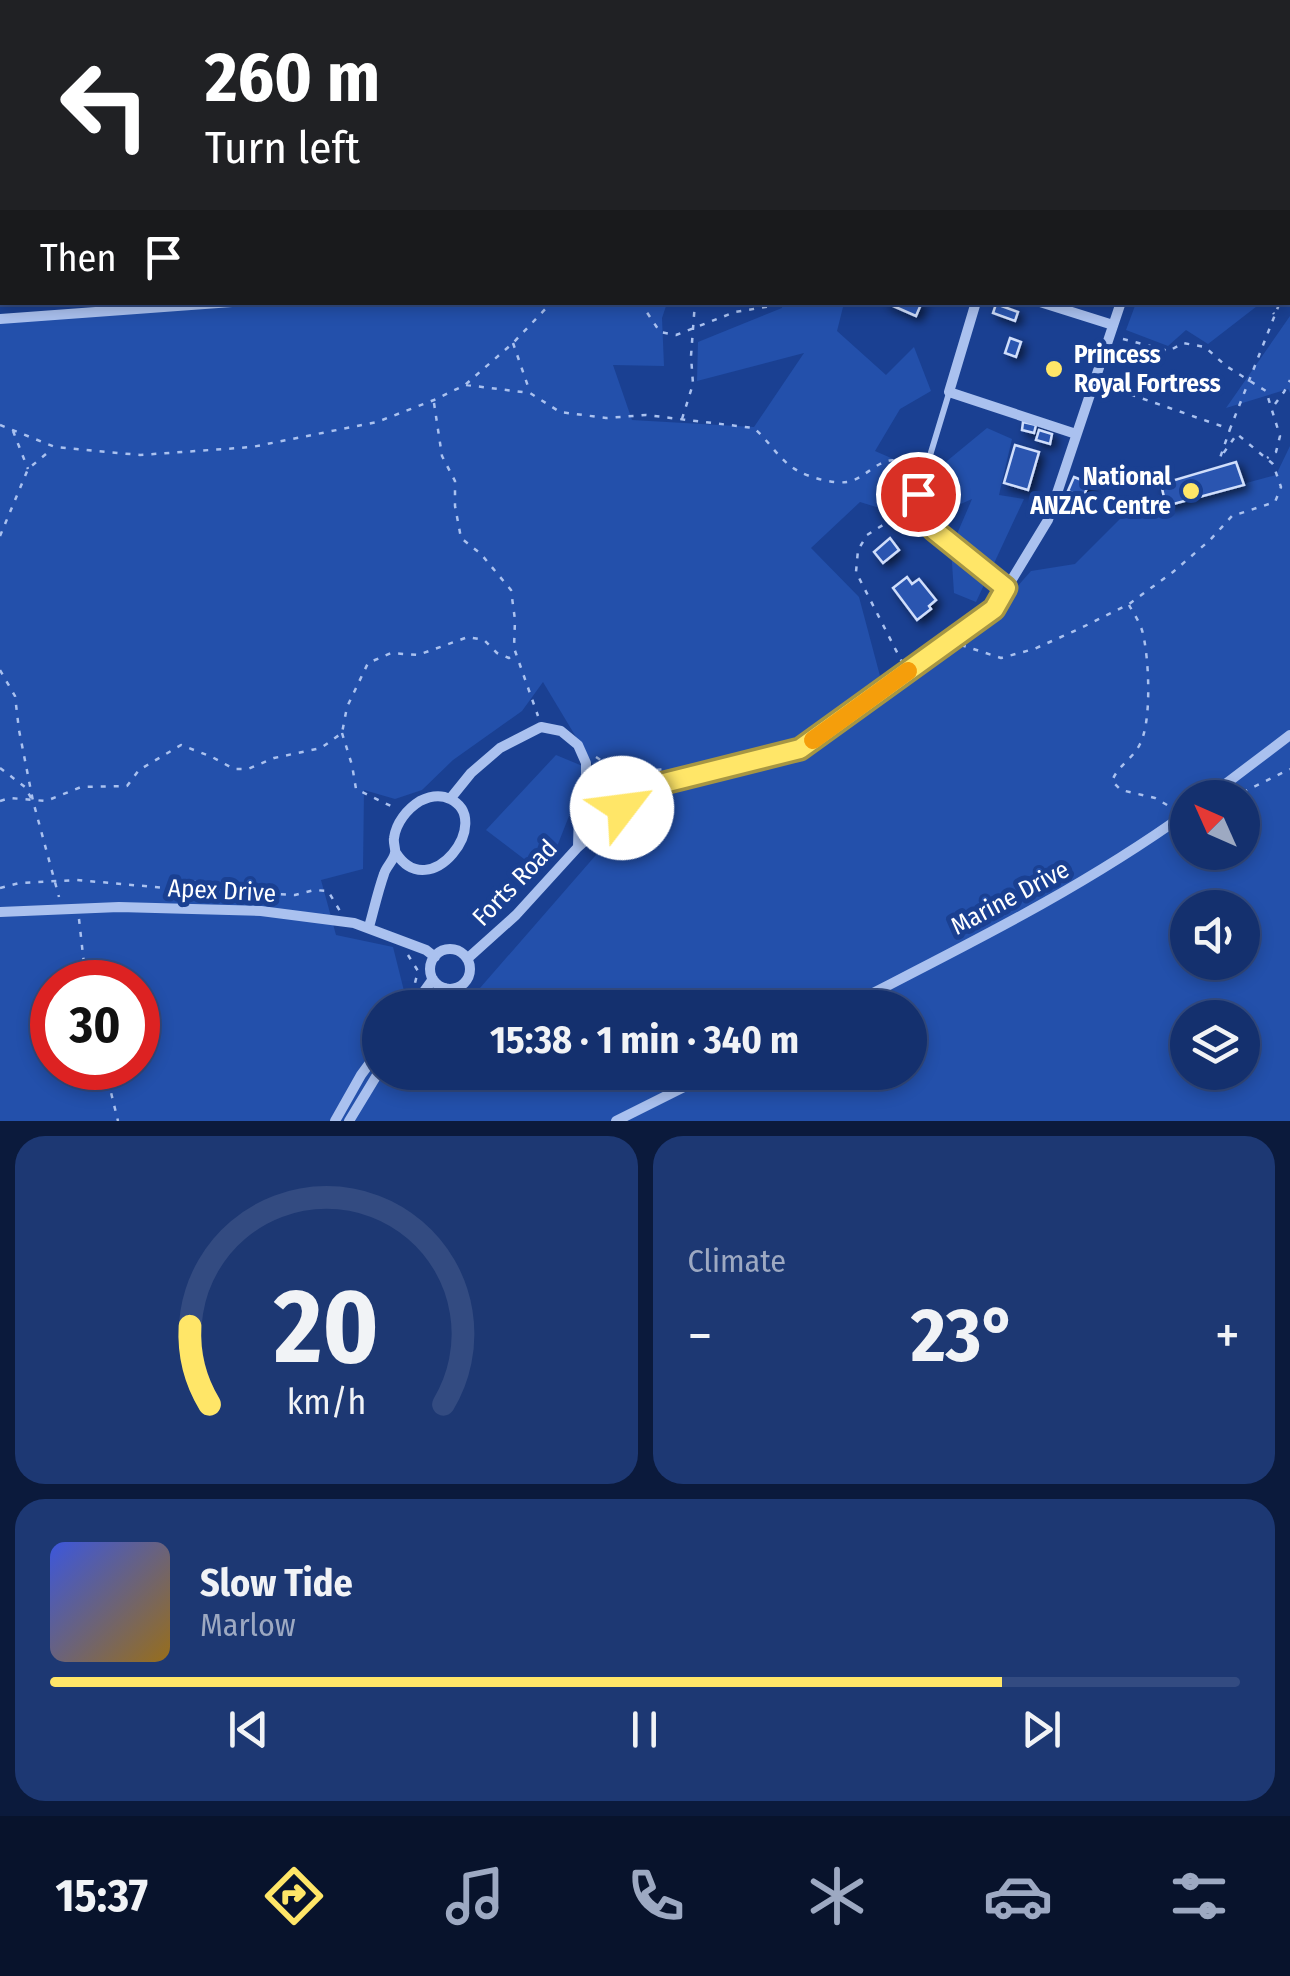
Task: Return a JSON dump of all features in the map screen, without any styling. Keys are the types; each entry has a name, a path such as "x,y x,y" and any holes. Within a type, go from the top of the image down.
{"street":[{"path":"0,319 191,305"},
{"path":"975,305 949,392 1076,434"},
{"path":"1048,305 1111,330"},
{"name":"Forts Road","path":"467,959 516,914 578,847 644,788 800,749 994,609 1048,520 1120,305"},
{"path":"450,799 500,748 541,727 560,731 578,745 586,763 578,847"},
{"path":"1231,780 1290,735"},
{"path":"433,796 450,799 463,811 466,824 451,856 436,867 421,870 407,866 396,852 394,837 405,813 433,796"},
{"name":"Marine Drive","path":"878,990 1068,891 1170,824"},
{"path":"370,927 382,879 396,852"},
{"name":"Apex Drive","path":"0,912 62,908 260,911 370,927 435,956"},
{"path":"452,949 461,952 470,974 466,981 445,988 433,979 430,972 435,956 452,949"},
{"path":"425,990 433,979"},
{"path":"335,1121 362,1074"},
{"path":"349,1121 368,1090"},
{"path":"616,1121 678,1090"}],"lane":[{"path":"949,392 918,494 922,516 1006,588"}],"path":[{"path":"0,426 54,447 140,455 252,447 376,422 465,385 549,305"},
{"path":"642,305 660,332 676,335 735,312 782,305"},
{"path":"682,420 693,384 695,305"},
{"path":"1268,305 1275,316"},
{"path":"951,640 1001,658 1034,649 1128,604 1185,562 1232,516 1275,502 1282,487 1273,464 1237,434 1220,458 1279,305"},
{"path":"1111,330 1169,351 1182,343 1205,346 1226,366 1266,391 1280,436 1276,452 1266,458"},
{"path":"513,342 530,393"},
{"path":"1273,406 1290,380"},
{"path":"1094,382 1230,430"},
{"path":"465,385 530,393 560,412 606,418 646,415 754,428 781,459 802,473 824,480 848,482 884,461 897,462 922,480"},
{"path":"434,400 442,456 455,481 461,538 481,554 511,590 514,648 541,727"},
{"path":"12,430 28,469"},
{"path":"0,536 28,469 54,447"},
{"path":"906,672 856,572 858,550 867,535 908,510 918,494"},
{"path":"1128,604 1143,630 1148,662 1146,729 1139,747 1112,780 1120,790 1170,805"},
{"path":"405,813 356,789 342,734 347,707 368,663 392,653 418,655 468,637 484,640 508,658 516,653"},
{"path":"0,670 15,696 32,801 62,908"},
{"path":"0,801 46,800 81,787 127,786 139,770 180,745 234,768 248,769 274,758 321,748 342,734"},
{"path":"578,745 619,772 682,769"},
{"path":"0,768 25,787 32,801"},
{"path":"1260,784 1290,769"},
{"path":"0,888 19,883 77,880 176,889 195,882 212,889 248,886 276,894 314,890 328,892 346,921"},
{"path":"77,908 83,960"},
{"path":"404,948 418,971 415,984"},
{"path":"110,1090 118,1121"}],"shaded area":[{"path":"191,305 666,305 662,318 664,366 613,365 632,420 754,427 804,353 697,381 698,342 782,305 844,305 837,331 886,375 914,347 931,391 900,409 875,451 930,475 987,428 1012,439 999,495 1024,499 976,602 954,593 951,548 972,499 936,515 899,492 886,510 860,502 811,548 859,597 884,691 979,630 1031,571 1075,564 1133,506 1162,506 1276,475 1290,446 1290,1121 0,1121 0,319","holes":["543,682 597,772 556,755 486,830 528,862 556,849 571,811 609,840 478,990 927,990 927,1090 362,1090 362,990 404,990 393,947 336,935 321,880 363,869 364,790 395,799 422,790 453,760 522,711"]},
{"path":"1135,305 1258,305 1208,344 1186,330 1168,346 1126,330"},
{"path":"1290,316 1290,393 1288,389 1226,408"}],"building":[{"path":"891,305 921,305 916,316"},
{"path":"996,305 1018,312 1015,321 993,313"},
{"path":"1010,338 1021,342 1016,357 1005,353"},
{"path":"1023,422 1036,425 1034,433 1022,430"},
{"path":"1039,430 1052,434 1050,444 1036,440"},
{"path":"1015,445 1039,452 1028,490 1004,483"},
{"path":"1236,462 1244,485 1166,506 1161,484"},
{"path":"1074,477 1089,483 1083,498 1068,491"},
{"path":"890,538 899,550 883,563 874,552"},
{"path":"907,577 912,584 919,579 936,600 917,620 893,588"}],"slow traffic":[{"path":"813,740 908,671"}],"place":[{"name":"Princess Royal Fortress","path":"1054,369"},
{"name":"National ANZAC Centre","path":"1191,491"}],"route":[{"path":"622,808 644,788 800,749 994,609 1006,588 934,530 922,516 918,494"}]}
